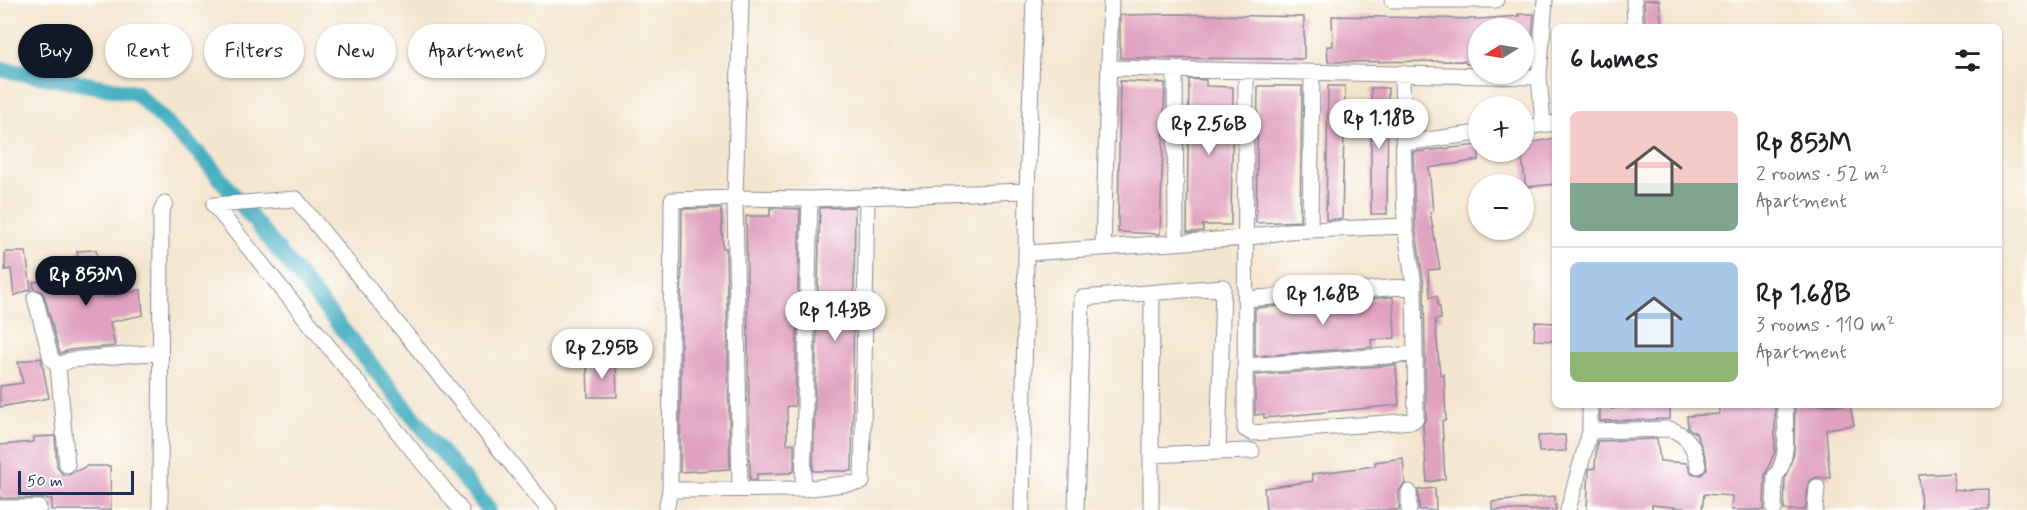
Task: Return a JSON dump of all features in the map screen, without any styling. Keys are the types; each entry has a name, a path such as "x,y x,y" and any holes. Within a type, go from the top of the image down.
{"street":[{"path":"740,488 735,198 741,0"},
{"path":"1022,510 1028,252 1027,191 1034,0"},
{"path":"1103,245 1111,0"},
{"path":"1392,0 1496,0"},
{"path":"1534,126 1549,124 1539,77 1549,44 1545,0"},
{"path":"1634,0 1635,24"},
{"path":"1109,68 1539,77"},
{"path":"1175,70 1176,241"},
{"path":"1246,72 1245,429 1252,433 1415,420 1414,286 1405,225 1402,74"},
{"path":"1311,230 1312,74"},
{"path":"1404,143 1468,134"},
{"path":"666,510 670,490 672,200 810,199 1027,191"},
{"path":"670,490 803,489 862,482 867,197"},
{"path":"461,510 214,205 296,199 549,510"},
{"path":"803,489 810,199"},
{"path":"160,510 161,212 165,203"},
{"path":"1028,252 1405,225"},
{"path":"1245,299 1414,286"},
{"path":"1076,510 1082,298 1223,287 1218,452"},
{"path":"1150,510 1152,293"},
{"path":"35,298 51,358 58,366 67,465"},
{"path":"58,366 70,360 159,351"},
{"path":"1245,366 1414,354"},
{"path":"1568,510 1590,431 1590,408"},
{"path":"1774,510 1775,476 1781,470 1784,447 1785,408"},
{"path":"1590,431 1670,429 1678,432 1692,445 1698,466"},
{"path":"1151,454 1252,452"},
{"path":"1815,510 1816,487"},
{"path":"1408,492 1409,510"},
{"path":"0,508 39,508"}],"building":[{"path":"1644,0 1659,0 1662,24 1645,24"},
{"path":"1518,14 1534,14 1534,18 1492,18 1519,16"},
{"path":"1120,15 1304,17 1304,59 1120,58"},
{"path":"1332,16 1468,19 1468,64 1465,61 1328,62 1327,46 1333,46"},
{"path":"1189,79 1206,80 1206,86 1233,87 1231,225 1203,225 1203,231 1192,232 1187,232"},
{"path":"1120,81 1165,83 1160,234 1118,232"},
{"path":"1258,86 1302,86 1300,221 1256,223"},
{"path":"1328,86 1345,86 1342,219 1326,220"},
{"path":"1371,88 1388,88 1387,214 1371,214"},
{"path":"1552,139 1552,184 1534,186 1534,174 1524,174 1522,162 1534,162 1534,142"},
{"path":"1468,146 1468,162 1429,168 1433,211 1430,212 1440,269 1428,270 1430,297 1437,296 1438,307 1440,307 1441,319 1435,319 1440,374 1444,374 1446,420 1442,421 1445,479 1427,482 1423,424 1426,418 1424,286 1415,225 1413,152"},
{"path":"855,207 852,471 813,471 820,208"},
{"path":"721,208 723,248 726,248 730,469 680,472 682,209"},
{"path":"770,208 800,209 795,406 787,406 787,444 794,443 794,471 757,474 757,480 750,480 746,216 770,216"},
{"path":"96,250 104,298 141,290 143,315 110,322 115,346 69,350 60,354 44,295 41,291 34,289 33,282 80,276 77,251"},
{"path":"5,252 26,252 31,289 14,296 11,269 5,270"},
{"path":"1393,297 1395,338 1371,340 1372,347 1255,356 1255,308"},
{"path":"1535,322 1552,323 1552,341 1534,340"},
{"path":"41,358 49,398 0,407 0,386 23,383 18,362"},
{"path":"616,363 617,397 588,397 587,364"},
{"path":"1396,365 1399,405 1264,418 1264,414 1255,415 1255,375"},
{"path":"1600,408 1670,408 1670,419 1600,421"},
{"path":"1719,408 1775,408 1775,451 1765,475 1764,510 1731,510 1732,496 1704,494 1702,510 1652,505 1652,510 1587,510 1589,469 1595,468 1597,441 1657,439 1660,461 1687,463 1691,473 1701,475 1707,469 1706,458 1696,433 1688,428 1687,416 1719,414"},
{"path":"1795,408 1851,408 1854,425 1826,429 1830,478 1817,477 1809,481 1805,510 1784,510 1785,479 1794,453"},
{"path":"1565,435 1566,451 1539,452 1538,436"},
{"path":"55,436 57,466 62,474 68,475 87,466 110,466 111,510 51,510 52,499 0,498 0,445 34,442 34,437"},
{"path":"1403,458 1405,483 1399,491 1399,510 1266,510 1264,488 1313,481 1312,474 1375,466 1375,462"},
{"path":"1954,473 1954,490 1989,489 1989,509 1921,510 1919,475"},
{"path":"1435,488 1436,510 1419,510 1418,490"},
{"path":"1555,496 1556,510 1492,510 1492,502"}],"waterway":[{"path":"0,69 136,93 205,160 489,510"}]}
